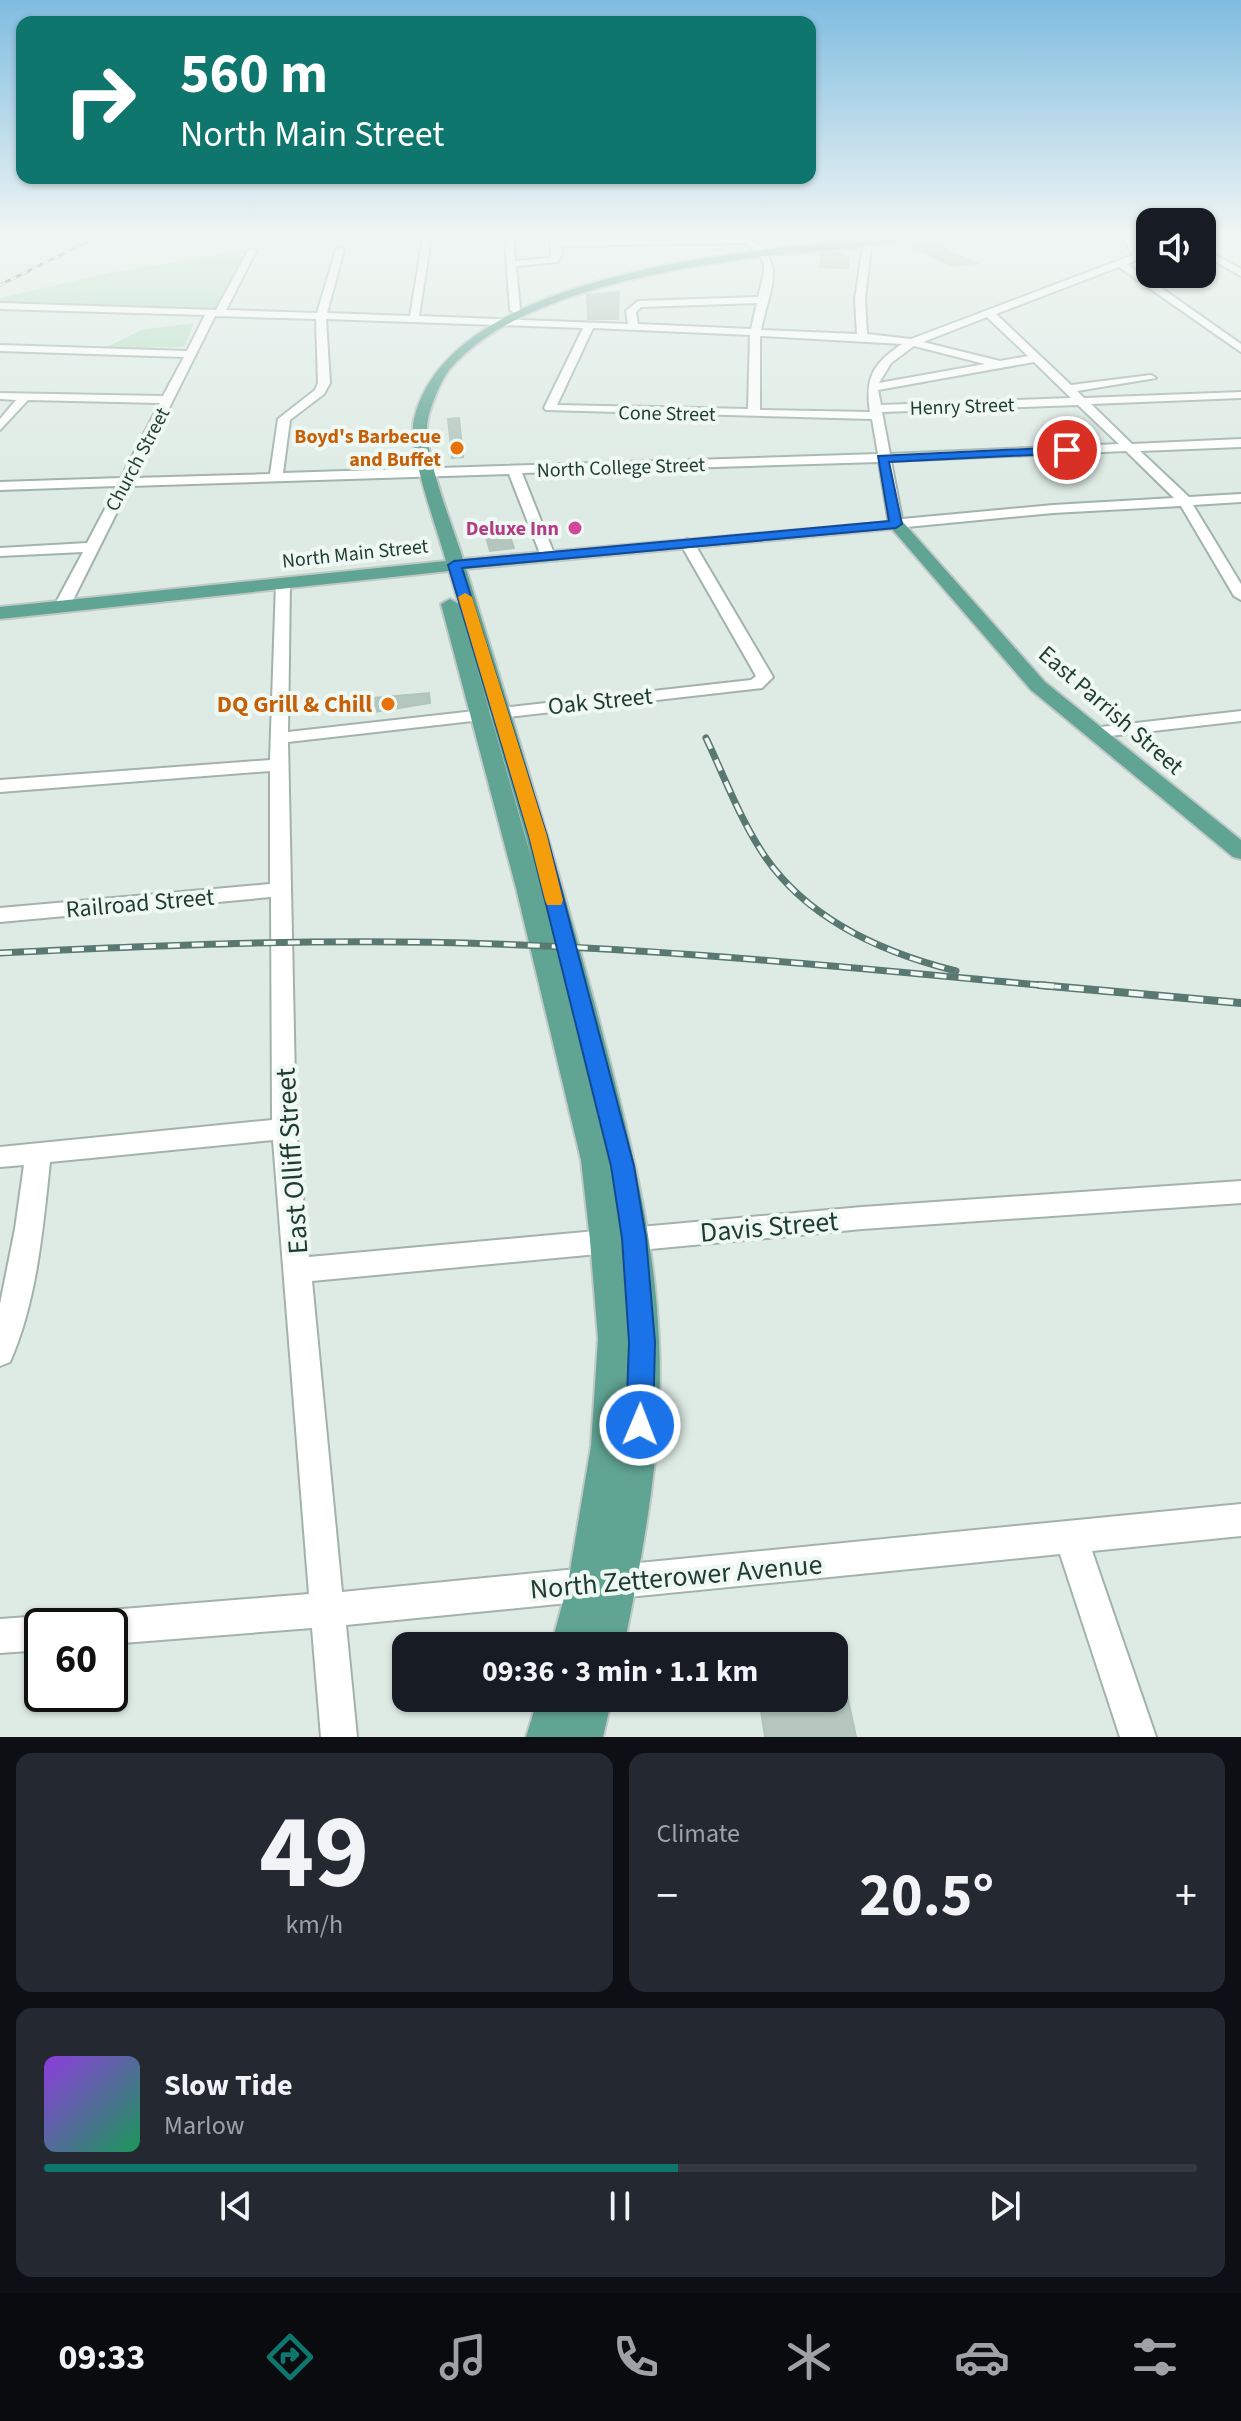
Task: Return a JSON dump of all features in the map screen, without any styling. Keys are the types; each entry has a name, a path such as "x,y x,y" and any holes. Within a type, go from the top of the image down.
{"main road":[{"path":"502,319 444,356 415,396 408,438 422,473 443,560 491,713 596,1160 620,1239 603,1632"},
{"path":"424,506 420,419 428,394 443,369 459,353 505,319"},
{"name":"North Main Street","path":"0,613 283,582 443,560 548,556 896,524"},
{"name":"East Parrish Street","path":"896,524 1038,686 1241,852"},
{"path":"579,1632 603,1582"},
{"path":"548,1737 555,1712"},
{"path":"581,1737 587,1712"}],"street":[{"name":"Church Street","path":"62,606 124,482 212,319"},
{"path":"276,477 284,419 320,392 324,383 321,319"},
{"path":"416,319 862,337 912,342 1002,365"},
{"path":"632,319 634,328"},
{"path":"754,415 757,319"},
{"path":"861,319 862,337"},
{"path":"896,524 875,413 872,388 877,371 884,361 912,342 973,319"},
{"path":"995,319 1184,500 1241,596"},
{"path":"1199,319 1241,349"},
{"name":"Cone Street","path":"589,326 550,408 754,415 875,413"},
{"path":"0,348 191,354"},
{"path":"872,388 1036,358"},
{"path":"1069,389 1151,378"},
{"name":"Henry Street","path":"875,413 1241,395"},
{"path":"0,396 167,400"},
{"path":"0,426 25,397"},
{"name":"North College Street","path":"0,486 882,458 1241,443"},
{"path":"514,470 548,556"},
{"name":"North Main Street","path":"896,524 1241,498"},
{"name":"Oak Street","path":"280,738 756,684 765,677 687,543"},
{"path":"0,552 91,547"},
{"name":"East Olliff Street","path":"283,582 279,890 284,1129 339,1737"},
{"path":"1092,733 1241,716"},
{"path":"0,786 279,765"},
{"name":"Railroad Street","path":"0,915 279,890"},
{"path":"0,1157 284,1129"},
{"path":"0,1353 18,1299 28,1247 38,1153"},
{"name":"Davis Street","path":"299,1270 862,1218 1241,1192"},
{"name":"North Zetterower Avenue","path":"128,1626 326,1610 1241,1520"},
{"path":"1071,1538 1138,1737"},
{"path":"0,1636 24,1634"}],"green space":[{"path":"194,323 185,346 105,348 141,330"}],"building":[{"path":"459,418 463,457 452,458 448,419"},
{"path":"506,525 514,548 490,551 483,527"},
{"name":"DQ Grill & Chill","path":"429,693 430,703 374,712 373,698"},
{"path":"848,1699 856,1737 765,1737 761,1712 848,1712"}],"railway":[{"path":"706,738 757,844 784,880 804,900 826,917 876,944 956,971"},
{"path":"0,953 186,945 433,942 708,956 1061,987"},
{"path":"1039,985 1241,1003"}],"slow traffic":[{"path":"465,597 538,836 554,900"}],"place":[{"name":"Boyd's Barbecue and Buffet","path":"457,448"},
{"name":"Deluxe Inn","path":"575,528"},
{"name":"DQ Grill & Chill","path":"388,704"}],"route":[{"path":"640,1425 642,1342 634,1238 622,1166 538,836 454,565 896,524 882,458 1067,450"}]}
